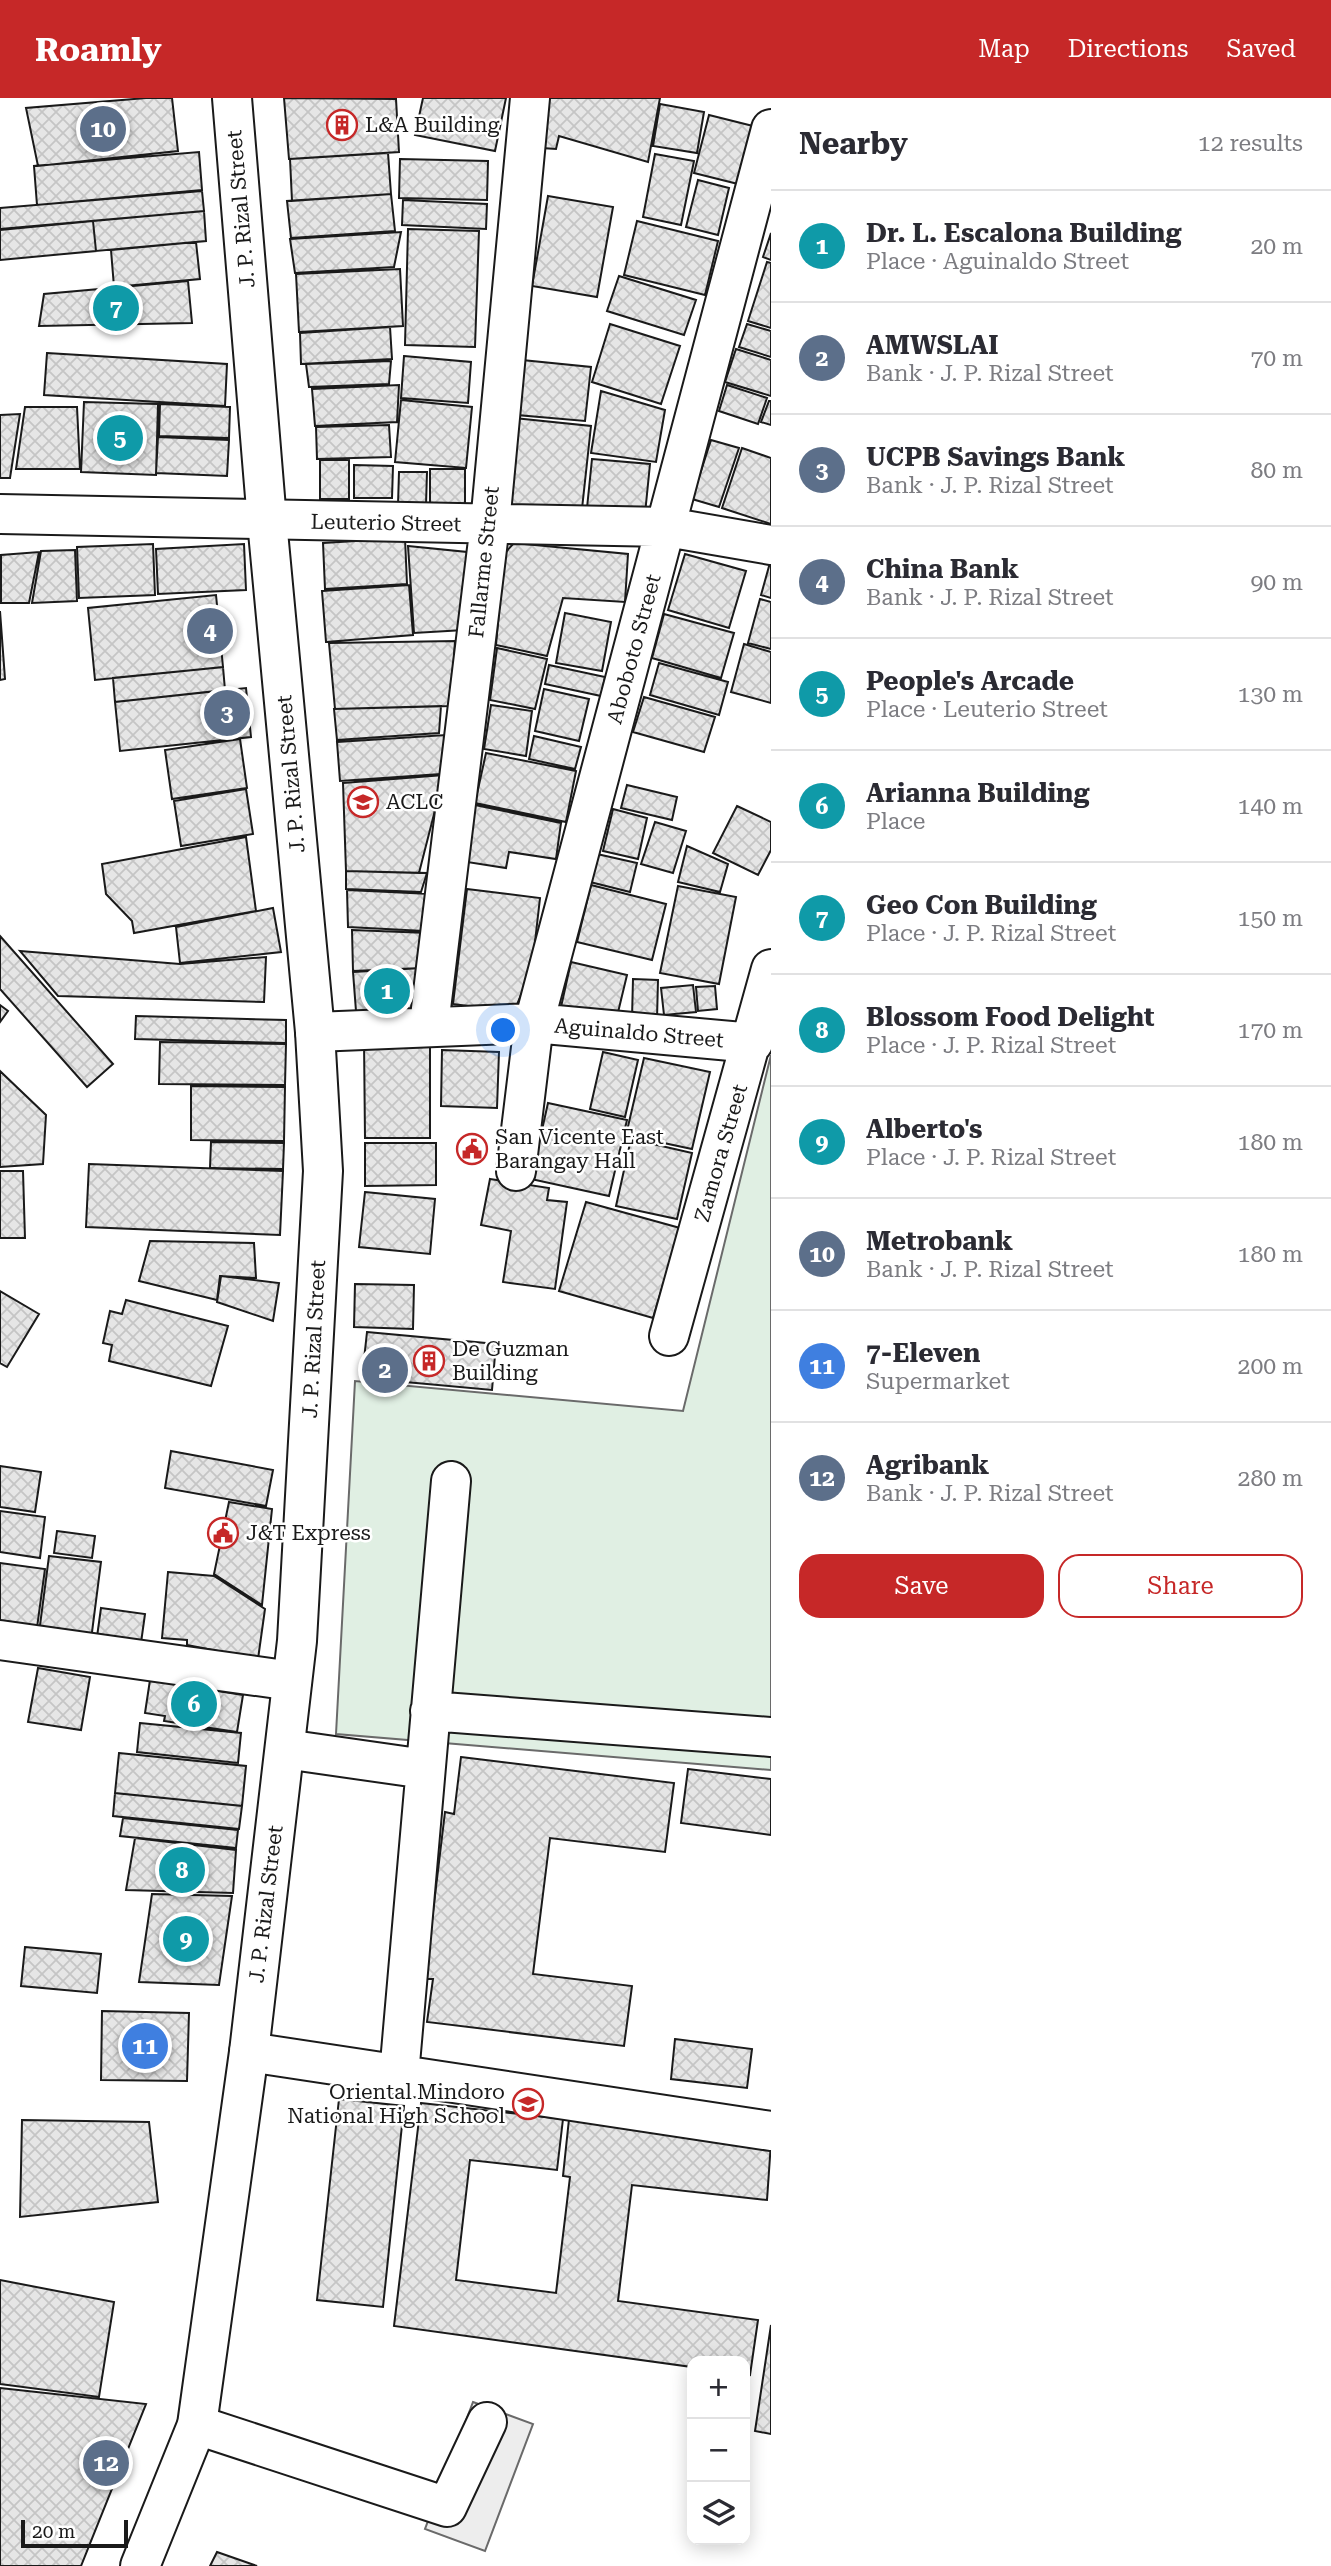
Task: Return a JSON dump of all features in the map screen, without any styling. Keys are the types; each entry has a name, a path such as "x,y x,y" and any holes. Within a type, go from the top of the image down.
{"main road":[{"name":"J. P. Rizal Street","path":"140,2566 197,2425 248,2052 297,1641 323,1171 315,1032 267,522 232,98"},
{"name":"Fallarme Street","path":"429,1025 489,524 530,98"},
{"name":"Aboboto Street","path":"516,1171 534,1023 771,129"},
{"name":"Leuterio Street","path":"0,514 267,522 667,527 771,545"},
{"name":"Zamora Street","path":"669,1336 753,1043 771,970"},
{"name":"Aguinaldo Street","path":"315,1032 429,1025 534,1023 753,1043"},
{"path":"399,2075 451,1481"},
{"path":"0,1640 292,1681"},
{"path":"430,1712 771,1738"},
{"path":"285,1749 425,1769"},
{"path":"248,2052 771,2131"},
{"path":"197,2425 447,2507 487,2422"}],"green space":[{"path":"771,1055 771,1770 336,1734 355,1381 683,1411"}],"shaded area":[{"path":"473,2402 533,2424 485,2551 425,2529"}],"building":[{"path":"172,98 178,151 38,166 26,108"},
{"name":"L&A Building","path":"284,98 396,99 399,152 289,159"},
{"path":"423,98 506,98 495,151 415,135"},
{"path":"547,98 660,98 648,162 559,136 556,149 542,148"},
{"path":"660,104 704,112 697,153 653,146"},
{"path":"709,115 757,127 742,185 694,173"},
{"path":"199,152 202,190 37,205 34,166"},
{"path":"388,153 391,194 292,201 290,159"},
{"path":"655,154 694,161 681,225 643,217"},
{"path":"400,159 488,161 487,200 399,198"},
{"path":"698,180 729,188 718,235 686,227"},
{"path":"202,191 204,211 0,229 0,208"},
{"path":"391,194 395,231 291,238 287,201"},
{"path":"548,196 613,207 597,297 532,286"},
{"path":"403,200 487,204 486,229 402,225"},
{"path":"204,211 206,241 96,251 93,221"},
{"path":"93,221 96,251 0,260 0,230"},
{"path":"637,221 718,241 705,295 624,275"},
{"path":"408,229 479,231 475,347 405,345"},
{"path":"401,232 394,267 295,273 290,239"},
{"path":"771,233 771,260 763,257"},
{"path":"196,242 200,279 114,287 111,250"},
{"path":"767,262 771,263 771,328 748,321"},
{"path":"400,269 403,326 299,332 296,274"},
{"path":"619,276 696,300 684,335 607,311"},
{"path":"188,281 192,323 39,326 44,294"},
{"path":"610,324 680,346 661,404 592,382"},
{"path":"747,324 771,331 771,357 739,347"},
{"path":"390,327 392,359 301,364 300,333"},
{"path":"736,349 771,360 771,396 725,382"},
{"path":"47,353 227,364 225,406 44,395"},
{"path":"404,356 471,362 468,403 401,398"},
{"path":"522,360 591,367 585,421 517,415"},
{"path":"391,361 389,384 309,387 306,364"},
{"path":"399,385 397,422 315,426 312,389"},
{"path":"727,385 767,398 758,424 719,411"},
{"path":"601,391 665,410 656,462 591,453"},
{"path":"401,400 472,407 466,468 395,462"},
{"path":"771,401 771,425 761,422"},
{"path":"84,402 158,404 156,475 81,472"},
{"path":"160,404 230,407 229,438 159,436"},
{"path":"25,407 77,407 80,469 16,469"},
{"path":"20,414 10,478 0,478 0,415"},
{"path":"514,418 591,426 581,518 504,511"},
{"path":"389,425 391,457 317,459 316,427"},
{"path":"158,437 229,440 227,476 156,473"},
{"path":"711,440 739,448 719,507 692,499"},
{"path":"742,448 771,458 771,524 722,508"},
{"path":"592,459 650,464 645,514 587,508"},
{"path":"320,460 349,460 349,499 320,499"},
{"path":"354,465 393,466 392,498 354,498"},
{"path":"430,469 465,469 465,504 430,504"},
{"path":"399,472 427,472 426,505 398,505"},
{"path":"405,538 407,584 325,589 323,543"},
{"path":"514,543 628,554 625,602 563,598 547,656 496,645 504,554"},
{"path":"153,544 155,595 79,598 77,547"},
{"path":"244,544 246,590 158,594 156,549"},
{"path":"408,546 467,552 464,630 414,633"},
{"path":"75,550 77,601 32,603 41,551"},
{"path":"39,552 29,603 1,603 1,555"},
{"path":"685,554 746,571 729,628 668,610"},
{"path":"771,559 771,598 761,595"},
{"path":"409,585 413,635 326,642 322,591"},
{"path":"216,595 223,667 95,680 88,608"},
{"path":"760,599 771,602 771,649 748,643"},
{"path":"0,611 5,679 0,680"},
{"path":"565,613 611,622 602,671 556,663"},
{"path":"664,614 734,633 721,678 652,658"},
{"path":"455,641 451,706 335,709 329,643"},
{"path":"744,644 771,652 771,703 731,692"},
{"path":"497,648 547,659 535,709 490,700"},
{"path":"659,663 728,682 719,715 650,695"},
{"path":"549,665 605,677 601,696 545,684"},
{"path":"223,667 225,690 115,702 113,678"},
{"path":"246,688 251,737 120,751 115,702"},
{"path":"544,689 589,699 579,741 535,731"},
{"path":"644,697 715,717 704,752 633,732"},
{"path":"491,705 532,711 526,756 484,749"},
{"path":"441,706 439,733 337,740 334,709"},
{"path":"446,735 441,774 340,781 337,742"},
{"path":"534,736 581,747 575,769 529,759"},
{"path":"240,739 247,788 172,799 165,750"},
{"path":"486,753 576,771 566,822 475,803"},
{"path":"444,775 419,873 346,871 343,783"},
{"path":"627,785 677,797 672,820 621,808"},
{"path":"246,789 253,834 181,846 174,801"},
{"path":"475,805 561,823 556,859 509,852 506,868 467,862"},
{"path":"737,806 771,822 771,850 758,875 713,853"},
{"path":"613,809 647,818 638,859 603,851"},
{"path":"655,822 686,831 673,873 641,864"},
{"path":"246,837 256,911 134,933 132,921 106,894 102,864"},
{"path":"687,846 728,864 720,892 678,882"},
{"path":"597,854 637,863 630,892 590,882"},
{"path":"346,871 427,873 421,892 346,889"},
{"path":"591,885 666,904 652,960 577,942"},
{"path":"678,886 736,897 719,984 660,973"},
{"path":"467,889 540,898 532,968 514,1012 453,1004"},
{"path":"347,890 431,894 424,931 348,927"},
{"path":"273,908 281,952 180,963 176,927"},
{"path":"352,930 428,933 422,968 353,971"},
{"path":"0,936 113,1064 87,1087 0,989"},
{"path":"20,951 180,964 266,957 264,1002 58,996"},
{"path":"571,962 627,975 614,1029 559,1016"},
{"path":"422,968 417,1010 356,1011 353,972"},
{"path":"633,979 658,980 657,1019 632,1018"},
{"path":"693,985 696,1012 664,1015 661,988"},
{"path":"715,986 717,1009 698,1011 696,987"},
{"path":"0,1005 8,1011 0,1022"},
{"path":"136,1016 286,1020 286,1043 135,1039"},
{"path":"430,1039 430,1138 365,1138 364,1040"},
{"path":"160,1042 286,1044 285,1085 159,1084"},
{"path":"442,1050 499,1052 497,1108 441,1106"},
{"path":"603,1052 638,1060 625,1117 590,1109"},
{"path":"644,1058 710,1072 692,1149 626,1135"},
{"path":"0,1071 46,1115 43,1164 0,1167"},
{"path":"191,1086 285,1087 284,1141 191,1140"},
{"path":"548,1103 627,1120 609,1196 531,1179"},
{"path":"631,1139 692,1153 677,1219 616,1206"},
{"path":"211,1142 284,1143 283,1169 210,1168"},
{"path":"365,1143 436,1143 436,1185 365,1186"},
{"path":"89,1164 283,1171 280,1235 86,1227"},
{"path":"0,1171 23,1171 25,1238 0,1238"},
{"path":"490,1179 549,1188 547,1200 567,1202 555,1289 503,1282 511,1231 481,1225"},
{"path":"365,1192 435,1199 430,1254 359,1247"},
{"path":"586,1202 680,1228 653,1318 559,1291"},
{"path":"150,1241 254,1243 256,1278 220,1276 217,1300 139,1281"},
{"path":"221,1276 279,1283 273,1321 217,1302"},
{"path":"355,1284 414,1285 413,1329 354,1327"},
{"path":"0,1291 39,1314 7,1367 0,1363"},
{"path":"126,1300 228,1326 211,1386 109,1361 112,1345 103,1343 110,1311 122,1314"},
{"name":"De Guzman Building","path":"367,1332 496,1344 492,1390 362,1378"},
{"path":"171,1451 273,1470 266,1506 165,1488"},
{"path":"0,1466 41,1472 35,1512 0,1507"},
{"path":"229,1502 272,1509 262,1605 214,1574"},
{"path":"0,1511 45,1517 40,1558 0,1552"},
{"path":"57,1531 95,1536 92,1558 54,1553"},
{"path":"49,1556 101,1562 91,1640 39,1633"},
{"path":"0,1563 45,1569 36,1635 0,1630"},
{"path":"168,1572 214,1576 265,1609 258,1659 187,1645 187,1640 162,1638"},
{"path":"101,1608 145,1614 140,1650 96,1644"},
{"path":"38,1668 90,1677 81,1730 28,1722"},
{"path":"150,1680 243,1695 237,1732 164,1721 165,1716 145,1713"},
{"path":"140,1723 241,1733 238,1763 137,1752"},
{"path":"119,1753 246,1766 242,1806 115,1793"},
{"path":"461,1757 674,1783 665,1852 550,1838 533,1974 632,1986 624,2046 427,2022 433,1979 425,1979 445,1812 454,1814"},
{"path":"688,1769 771,1779 771,1835 681,1823"},
{"path":"115,1793 242,1806 239,1829 113,1816"},
{"path":"123,1818 238,1830 236,1848 120,1836"},
{"path":"135,1838 236,1850 233,1893 126,1890"},
{"path":"152,1894 232,1896 219,1985 139,1982"},
{"path":"25,1947 101,1954 97,1993 21,1986"},
{"path":"102,2011 189,2013 187,2081 101,2080"},
{"path":"675,2039 752,2049 747,2088 671,2079"},
{"path":"339,2099 404,2106 383,2307 317,2300"},
{"path":"421,2103 563,2119 557,2170 470,2160 456,2280 556,2293 570,2177 563,2176 569,2119 771,2142 767,2200 632,2185 618,2301 758,2320 750,2375 750,2356 687,2356 687,2366 394,2326"},
{"path":"22,2120 149,2122 158,2202 20,2217"},
{"path":"0,2280 114,2302 99,2397 0,2384"},
{"path":"771,2325 771,2434 755,2431"},
{"path":"0,2388 146,2404 81,2566 0,2566"},
{"path":"217,2552 257,2566 210,2566"}],"place":[{"name":"L&A Building","path":"342,125"},
{"name":"Metrobank","path":"103,129"},
{"name":"Geo Con Building","path":"116,308"},
{"name":"People's Arcade","path":"120,438"},
{"name":"China Bank","path":"210,631"},
{"name":"UCPB Savings Bank","path":"227,713"},
{"name":"ACLC","path":"363,802"},
{"name":"Dr. L. Escalona Building","path":"387,991"},
{"name":"San Vicente East Barangay Hall","path":"472,1149"},
{"name":"De Guzman Building","path":"429,1361"},
{"name":"AMWSLAI","path":"385,1370"},
{"name":"J&T Express","path":"223,1533"},
{"name":"Arianna Building","path":"194,1704"},
{"name":"Blossom Food Delight","path":"182,1870"},
{"name":"Alberto's","path":"186,1939"},
{"name":"7-Eleven","path":"145,2046"},
{"name":"Oriental Mindoro National High School","path":"528,2104"},
{"name":"Agribank","path":"106,2463"}]}
